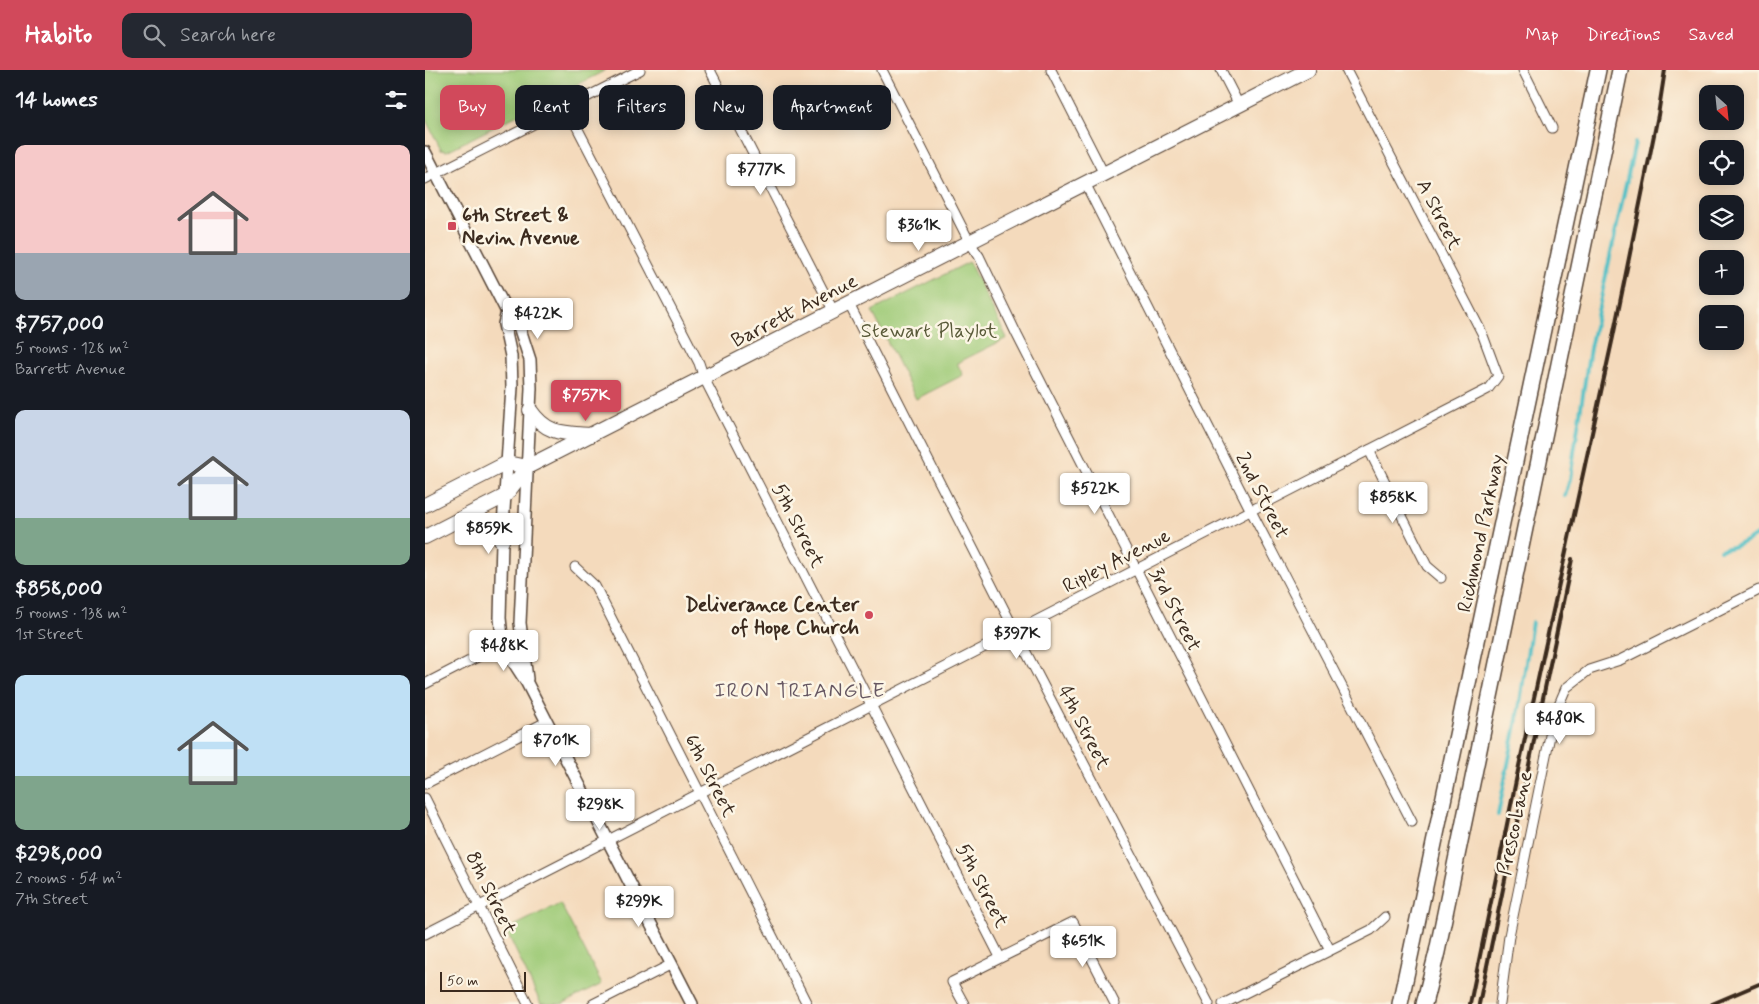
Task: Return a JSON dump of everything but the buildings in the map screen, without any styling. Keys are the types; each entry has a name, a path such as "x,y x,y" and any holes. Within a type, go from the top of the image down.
{"highway":[{"name":"Richmond Parkway","path":"1400,1004 1598,70"},
{"path":"1424,1004 1439,942 1620,70"}],"main road":[{"name":"Barrett Avenue","path":"425,537 505,496 527,467 1308,70"},
{"path":"530,410 546,428 560,433 592,435"},
{"path":"425,505 507,463 527,467"},
{"path":"446,526 471,521 487,522 502,541"}],"street":[{"path":"589,97 640,70"},
{"path":"710,70 834,312"},
{"name":"3rd Street","path":"882,70 970,243 979,256 1330,950"},
{"path":"1051,70 1104,174"},
{"path":"1221,70 1239,105"},
{"name":"A Street","path":"1346,70 1483,333 1499,376"},
{"path":"1523,70 1552,128"},
{"path":"425,180 523,130"},
{"name":"5th Street","path":"578,130 699,363 704,378 1000,957"},
{"path":"425,152 507,312 518,323 530,360 530,410 520,623 527,683"},
{"name":"2nd Street","path":"1085,183 1251,511 1412,822"},
{"name":"4th Street","path":"849,304 1015,631 1209,1004"},
{"path":"507,312 504,324 511,356 512,387 502,541 500,618 503,646 527,683 692,1004"},
{"name":"Ripley Avenue","path":"425,934 1488,389 1499,376"},
{"path":"1369,450 1427,566 1441,578"},
{"name":"6th Street","path":"575,567 595,586 807,1004"},
{"name":"Presco Lane","path":"1500,1004 1509,936 1554,716 1566,688 1589,670 1620,660 1759,590"},
{"path":"425,684 487,652"},
{"path":"425,784 546,722"},
{"name":"8th Street","path":"425,798 528,1004"},
{"path":"1223,1004 1371,930 1385,917"},
{"path":"964,1004 953,982 1073,922 1115,1004"},
{"path":"593,1004 672,964"}],"green space":[{"path":"425,70 606,70 577,85 515,85 515,116 505,121 505,85 440,85 440,130 488,130 447,151 441,150 425,118"},
{"name":"Stewart Playlot","path":"969,262 1007,338 957,363 963,375 916,399 872,311"},
{"path":"560,903 602,984 562,1004 541,1004 506,930"}],"waterway":[{"path":"1565,496 1570,479 1590,348 1635,143"},
{"path":"1720,550 1736,546 1759,534"},
{"path":"1498,815 1519,709 1532,622"}],"railway":[{"path":"1470,1004 1519,766 1613,337 1658,115 1665,70"},
{"path":"1479,1004 1572,559"},
{"path":"1712,1004 1759,984"}],"place":[{"name":"6th Street & Nevin Avenue","path":"452,226"},
{"name":"Deliverance Center of Hope Church","path":"869,615"}],"district":[{"name":"IRON TRIANGLE","path":"800,690"}]}
